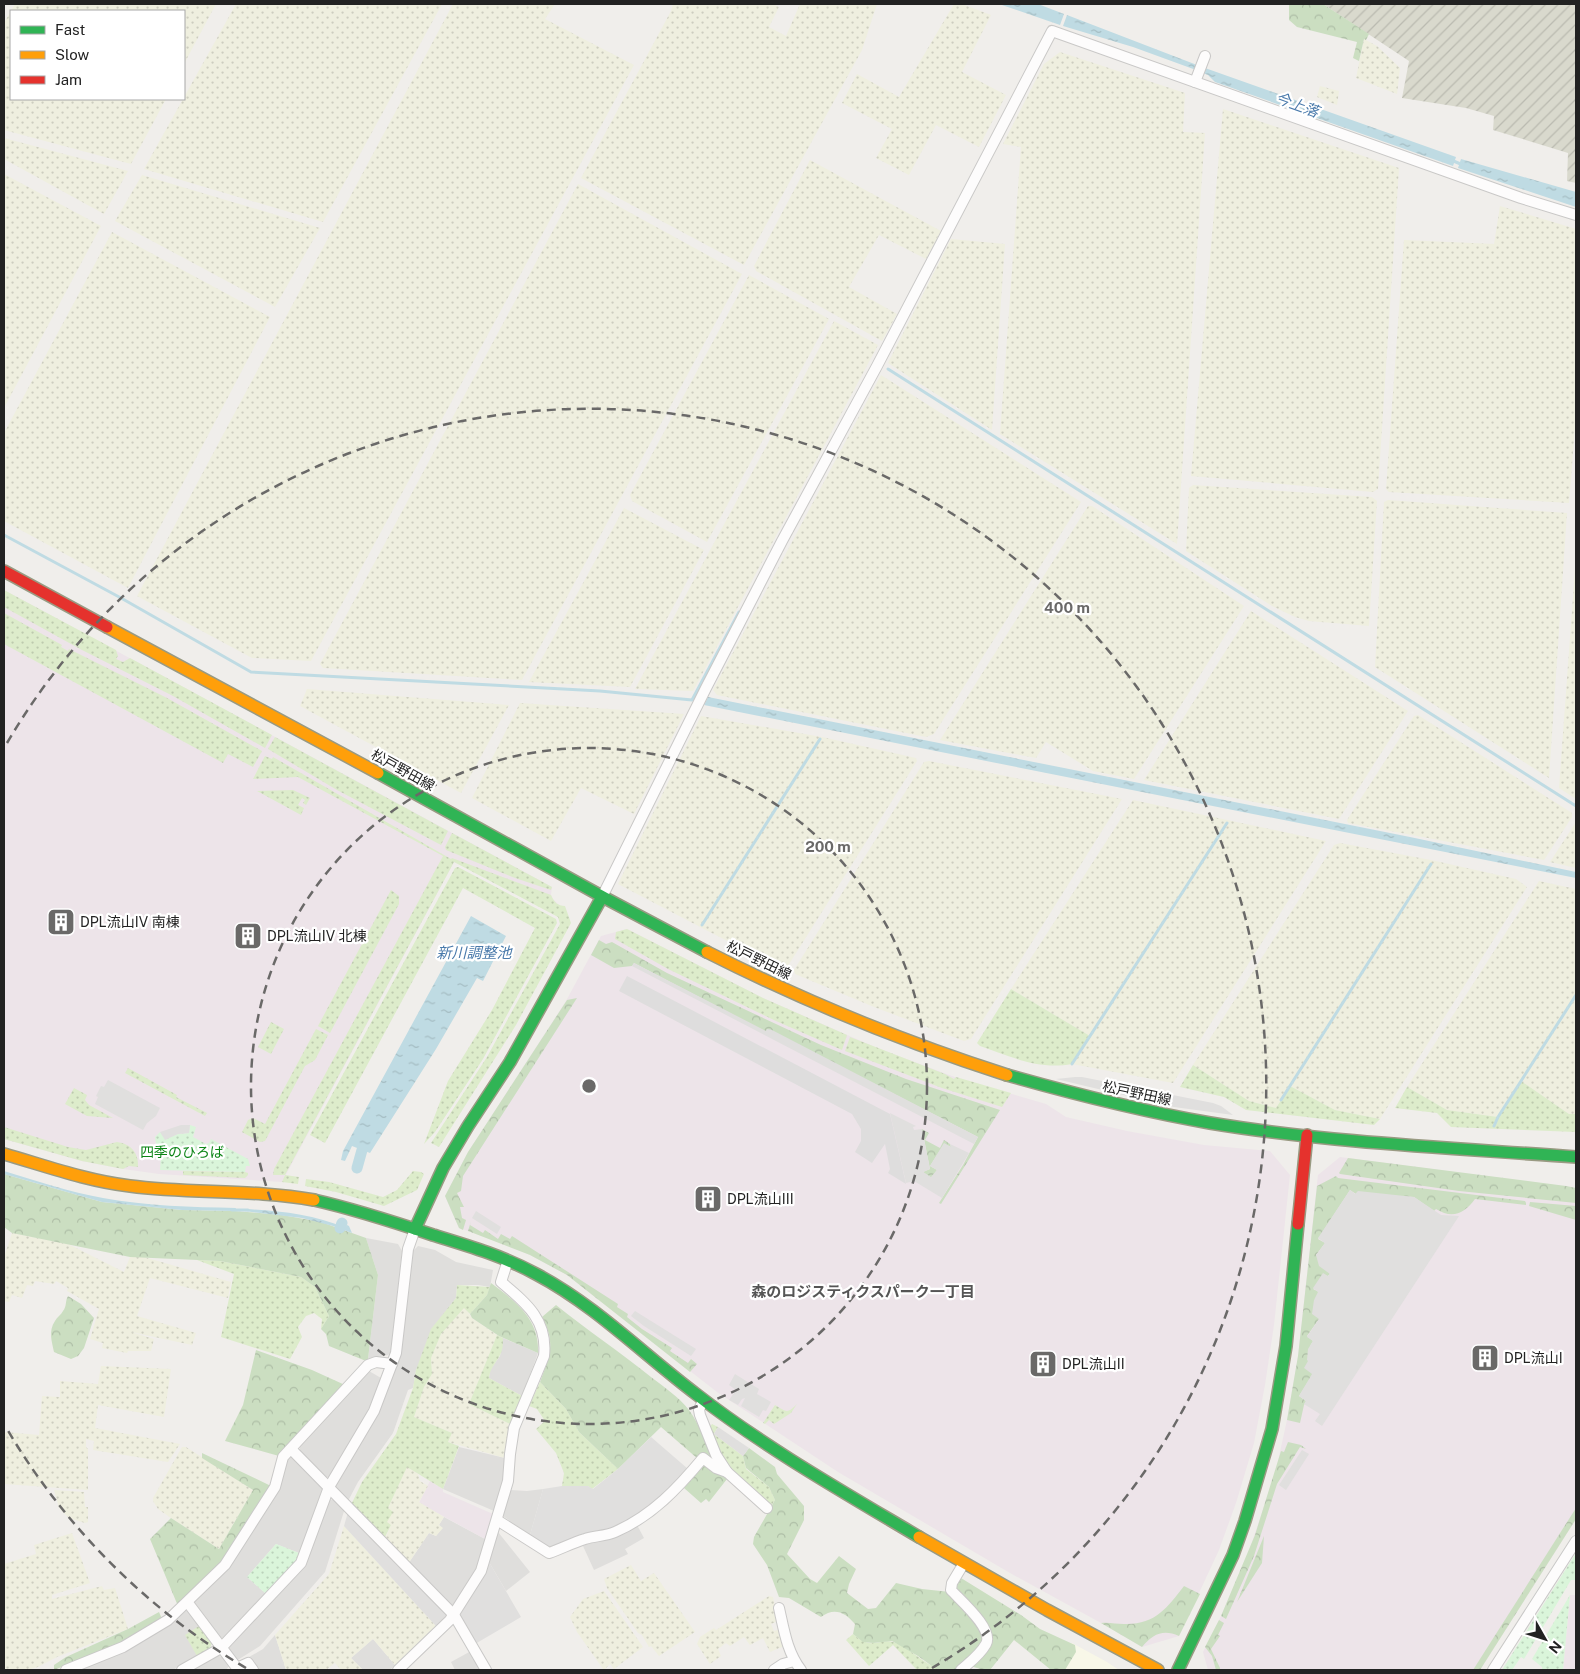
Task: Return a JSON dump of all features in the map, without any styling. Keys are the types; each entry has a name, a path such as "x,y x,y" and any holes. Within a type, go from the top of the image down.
{"street":[{"path":"182,1670 221,1648 301,1563 329,1487 374,1411 392,1364 396,1353 408,1249 415,1229 448,1160 510,1062 602,897 773,558 881,358 1052,31 1197,79 1521,198 1576,215"},
{"path":"1197,79 1204,60"},
{"name":"松戸野田線","path":"4,571 602,897 768,982 879,1030 960,1060 1065,1092 1152,1113 1307,1135 1576,1158"},
{"path":"1178,1670 1233,1555 1248,1512 1272,1429 1280,1391 1286,1346 1307,1135"},
{"path":"4,1154 75,1175 111,1183 145,1187 271,1194 310,1200 352,1210 415,1229 508,1260 550,1281 582,1303 703,1400 824,1479 1010,1590 1158,1670"},
{"path":"398,1670 454,1615 481,1571 508,1481 514,1428 544,1356 545,1344 540,1323 522,1300 501,1282 508,1260"},
{"path":"66,1670 123,1647 168,1620 188,1603 225,1565 275,1487 283,1458 368,1365 376,1362 392,1364"},
{"path":"703,1400 699,1410 700,1415 716,1455 727,1472 767,1508"},
{"path":"291,1449 454,1615 486,1670"},
{"path":"497,1520 549,1554 582,1540 614,1532 642,1518 669,1496 703,1458 716,1468 727,1472"},
{"path":"1493,1670 1576,1541"},
{"path":"961,1670 981,1651 987,1642 987,1632 951,1590 952,1583 964,1563"},
{"path":"188,1603 237,1668 248,1663 254,1670"},
{"path":"779,1608 789,1652 801,1670"},
{"path":"774,1670 783,1664 794,1661"}],"shaded area":[{"path":"1323,4 1576,4 1576,183 1567,181 1568,153 1493,130 1494,116 1466,108 1402,98 1409,61"},
{"path":"4,590 552,887 551,895 558,904 454,862 282,1182 159,1174 123,1169 82,1161 4,1139"},
{"path":"627,929 763,998 877,1048 960,1079 1046,1104 1066,1117 1127,1131 1204,1145 1270,1151 1290,1175 1274,1325 1254,1443 1236,1503 1219,1550 1179,1636 1142,1647 1010,1573 838,1472 717,1392 567,1275 530,1255 459,1228 445,1196 468,1152 566,1001 601,936"},
{"path":"634,963 766,1031 767,1029 772,1030 978,1137 974,1144 632,966"},
{"path":"1075,1077 1213,1103 1221,1106 1233,1115 1174,1107 1056,1079"},
{"path":"108,1080 160,1108 156,1116 147,1123 143,1130 95,1104 98,1097 96,1096 101,1086 104,1087"},
{"path":"890,1113 916,1126 913,1127 914,1130 922,1129 930,1169 923,1172 931,1177 937,1170 930,1166 944,1143 969,1153 942,1198 914,1181 906,1183"},
{"path":"181,1125 190,1125 189,1133 178,1134 165,1140 160,1132"},
{"name":"DPL流山I","path":"1340,1157 1576,1188 1576,1519 1480,1670 1208,1670 1203,1652 1248,1554 1276,1470 1298,1356 1318,1175"},
{"path":"1350,1190 1355,1194 1358,1191 1414,1197 1441,1215 1459,1216 1322,1426 1315,1421 1320,1414 1304,1404 1306,1401 1299,1396 1312,1374 1304,1368 1308,1361 1308,1349 1313,1341 1307,1337 1319,1319 1312,1314 1314,1300 1318,1292 1313,1288 1323,1273 1328,1276 1330,1274 1319,1266 1316,1255 1325,1243 1318,1238"},
{"path":"476,1211 501,1227 497,1234 472,1218"},
{"path":"366,1238 398,1244 402,1251 391,1352 388,1355 368,1359 378,1275"},
{"path":"418,1246 435,1250 456,1262 493,1270 490,1287 457,1285 456,1298 445,1313 416,1370 413,1388 408,1390 393,1433 358,1482 348,1501 337,1490 335,1485 378,1413 401,1354 412,1252"},
{"path":"635,1311 696,1349 691,1356 631,1316"},
{"path":"503,1338 538,1353 522,1396 489,1378 490,1370 500,1356"},
{"path":"369,1371 381,1378 370,1409 329,1477 325,1477 300,1451 300,1445"},
{"path":"735,1374 759,1389 757,1394 771,1402 766,1411 763,1410 759,1417 741,1406 745,1398 738,1405 729,1400 736,1390 729,1385"},
{"path":"718,1427 749,1448 743,1456 714,1434"},
{"path":"651,1437 688,1469 677,1482 642,1513 612,1528 591,1532 552,1549 530,1535 543,1489 562,1486 588,1486 593,1489 618,1469"},
{"path":"459,1447 505,1458 504,1476 494,1511 443,1489"},
{"path":"1302,1450 1309,1454 1286,1490 1279,1485"},
{"path":"289,1457 294,1457 322,1485 322,1490 299,1553 276,1544 247,1577 265,1593 223,1638 218,1637 195,1606 195,1600 228,1567"},
{"path":"430,1481 443,1489 443,1492 493,1514 485,1539 419,1503"},
{"path":"543,1489 530,1535 503,1516 510,1490 527,1491"},
{"path":"336,1499 345,1508 325,1572 260,1646 236,1661 228,1652 229,1646 305,1566 329,1500"},
{"path":"348,1512 445,1610 446,1616 436,1626 344,1526"},
{"path":"444,1517 485,1539 477,1567 453,1605 449,1606 408,1564 429,1533 436,1536 442,1528 439,1525"},
{"path":"637,1525 644,1538 625,1549 628,1554 594,1570 583,1546"},
{"path":"498,1532 530,1572 506,1591 489,1562"},
{"path":"489,1562 521,1617 475,1644 461,1618 461,1613 486,1572"},
{"path":"1570,1595 1576,1595 1576,1670 1563,1670"},
{"path":"183,1611 189,1611 212,1643 210,1648 173,1670 77,1670"},
{"path":"275,1635 286,1670 258,1670 249,1657 263,1649"},
{"path":"373,1639 395,1665 390,1670 363,1670 351,1658"},
{"path":"1072,1643 1107,1662 1119,1670 1051,1670"},
{"path":"471,1651 482,1670 455,1670 451,1662"},
{"path":"217,1655 230,1665 226,1670 192,1670"}],"green space":[{"path":"15,4 216,4 185,62 185,10 12,10"},
{"path":"236,4 442,4 323,222 144,169 182,100 185,100 185,95"},
{"path":"453,4 555,4 545,19 634,65 311,661 252,658 137,596"},
{"path":"673,4 773,4 779,7 769,27 786,36 800,4 877,4 862,50 744,265 581,178 671,11"},
{"path":"954,4 962,4 991,15 962,72 1006,95 979,147 936,125 909,175 876,158 892,129 842,103 857,74 899,97"},
{"path":"1289,4 1323,4 1369,34 1366,40 1364,39 1359,61 1353,58 1357,42 1297,27 1289,20"},
{"path":"10,13 10,100 165,100 131,164 4,130 4,23"},
{"path":"1364,39 1377,46 1400,68 1397,94 1356,78"},
{"path":"1060,52 1185,93 1183,132 1205,133 1177,544 1000,434 1021,147 1003,144 1044,64"},
{"path":"1320,86 1339,91 1337,105 1317,97"},
{"path":"1223,109 1399,168 1378,489 1373,492 1191,476"},
{"path":"4,138 128,171 104,214 4,159"},
{"path":"810,160 941,231 926,259 879,235 849,287 897,314 882,341 756,271 754,266"},
{"path":"4,174 101,226 4,408"},
{"path":"142,175 320,228 275,307 115,221"},
{"path":"578,184 742,274 522,680 323,668 320,664"},
{"path":"1500,206 1576,229 1576,416 1569,503 1389,492 1386,489 1404,240 1494,244"},
{"path":"112,232 270,317 128,588 4,521 4,433"},
{"path":"951,239 1005,244 992,430 888,363"},
{"path":"749,275 829,319 707,542 632,501 630,495"},
{"path":"834,321 878,345 693,691 635,689"},
{"path":"881,375 1081,502 934,734 926,737 717,695 713,690"},
{"path":"1193,485 1372,497 1377,501 1369,626 1309,621 1295,617 1272,606 1186,551 1189,488"},
{"path":"1388,500 1567,513 1549,778 1375,667 1384,502"},
{"path":"1088,506 1092,506 1244,606 1134,779 1093,771 1046,742 1036,758 940,740"},
{"path":"624,508 704,550 630,687 529,682"},
{"path":"1576,555 1576,799 1559,788"},
{"path":"4,590 116,650 118,656 116,659 123,662 130,658 272,735 265,748 173,696 82,650 4,607"},
{"path":"1251,611 1408,711 1339,819 1144,780"},
{"path":"4,613 62,645 61,647 68,651 69,649 167,698 262,751 253,767 228,754 223,763 4,644"},
{"path":"307,689 509,705 461,793 300,706"},
{"path":"520,703 684,714 634,814 581,788 551,841 472,798"},
{"path":"1418,715 1572,813 1572,817 1544,860 1348,823 1347,820 1414,716"},
{"path":"701,716 822,737 916,758 917,761 786,969 782,969 618,884"},
{"path":"275,737 448,831 441,845 337,790 268,749"},
{"path":"265,756 272,759 273,757 451,859 551,895 556,903 565,906 571,923 516,1025 439,1147 431,1143 487,1057 560,924 558,917 454,862 285,1175 273,1175 274,1169 443,856 298,777 253,779"},
{"path":"929,761 1122,799 971,1039 964,1041 874,1007 795,974 794,970 924,762"},
{"path":"293,790 310,798 306,805 303,803 305,800 302,798 298,805 304,808 301,815 257,791"},
{"path":"1133,800 1326,841 1173,1083 1072,1064 1090,1036 1011,989"},
{"path":"1576,822 1576,868 1550,862"},
{"path":"452,833 552,887 551,890 515,878 446,850 445,847"},
{"path":"1340,843 1431,860 1516,879 1527,887 1380,1119 1335,1110 1290,1086 1276,1108 1249,1101 1193,1065 1334,845"},
{"path":"458,867 556,919 557,923 483,1059 435,1132 424,1144 448,1081 492,1010 535,928 463,888 325,1143 310,1135 455,868"},
{"path":"1539,881 1576,889 1576,1114 1569,1114 1521,1081 1498,1117 1447,1110 1407,1087"},
{"path":"391,890 399,896 399,904 330,1033 318,1026"},
{"path":"627,929 763,998 847,1035 842,1050 776,1021 668,969 615,939 616,932"},
{"path":"599,940 606,944 612,942 667,973 821,1045 906,1079 1000,1110 941,1204 939,1203 978,1137 771,1031 766,1032 634,963 632,966 614,968 591,955"},
{"path":"1011,989 1090,1036 1072,1064 1036,1064 980,1046 977,1043"},
{"path":"577,998 463,1176 461,1191 457,1193 464,1207 460,1207 462,1218 466,1220 463,1230 459,1228 445,1196 468,1152 567,1000"},
{"path":"271,1022 284,1029 271,1054 258,1047"},
{"path":"316,1029 328,1035 315,1060 305,1066 265,1141 260,1142 242,1132 248,1120 253,1118 265,1124"},
{"path":"850,1037 954,1079 956,1077 1011,1093 1002,1107 942,1088 845,1051"},
{"path":"1193,1065 1249,1101 1276,1108 1290,1086 1335,1110 1380,1119 1374,1125 1246,1110 1224,1097 1180,1087"},
{"path":"128,1068 207,1113 205,1116 125,1073"},
{"path":"1521,1081 1569,1114 1576,1114 1576,1132 1451,1127 1437,1113 1395,1108 1407,1087 1447,1110 1498,1117"},
{"path":"74,1088 87,1095 85,1100 89,1105 113,1118 87,1116 65,1104"},
{"name":"四季のひろば","path":"190,1125 196,1127 193,1137 206,1144 211,1139 248,1159 250,1166 246,1166 245,1172 160,1170 161,1153 156,1144 155,1137 160,1132 165,1139 178,1134 189,1133"},
{"path":"4,1127 68,1147 86,1150 117,1142 122,1143 130,1147 135,1153 138,1167 129,1166 123,1169 82,1161 4,1139"},
{"path":"922,1129 929,1133 925,1140 940,1148 944,1140 951,1147 944,1144 930,1166 937,1170 931,1178 923,1172 930,1169"},
{"path":"1348,1158 1566,1186 1576,1188 1576,1203 1459,1191 1340,1174"},
{"path":"183,1171 245,1172 248,1175 245,1178 183,1175"},
{"path":"413,1171 424,1174 417,1190 384,1206 336,1192 305,1186 306,1179 329,1182 383,1197 397,1190"},
{"path":"4,1174 102,1202 182,1210 235,1211 282,1215 321,1222 366,1238 378,1275 368,1359 366,1361 329,1346 326,1334 321,1329 329,1316 315,1287 301,1277 220,1261 130,1257 12,1233 4,1227"},
{"path":"285,1175 299,1177 298,1184 282,1182"},
{"path":"1336,1176 1338,1178 1525,1201 1526,1205 1475,1199 1462,1211 1447,1214 1436,1209 1434,1211 1414,1197 1356,1194 1350,1190 1318,1239 1325,1243 1316,1255 1330,1274 1313,1289 1319,1292 1319,1319 1307,1336 1313,1341 1308,1357 1313,1374 1299,1396 1306,1401 1300,1423 1287,1420 1298,1356 1317,1186"},
{"path":"1530,1202 1576,1206 1576,1220 1529,1206"},
{"path":"471,1221 470,1225 483,1233 485,1230 498,1239 501,1234 510,1239 512,1236 618,1304 617,1307 628,1314 627,1317 672,1348 670,1351 688,1363 691,1359 697,1364 690,1372 567,1275 530,1255 468,1231"},
{"path":"12,1233 68,1244 124,1272 130,1257 144,1257 231,1282 228,1298 150,1278 137,1316 196,1333 192,1345 131,1332 154,1339 151,1351 128,1351 127,1353 102,1348 103,1343 90,1339 99,1309 67,1291 68,1288 56,1281 54,1284 35,1281 33,1286 27,1285 22,1298 12,1295 9,1302 4,1301 4,1257"},
{"path":"197,1260 220,1261 301,1277 315,1287 329,1316 321,1329 322,1319 314,1313 306,1316 298,1327 302,1337 290,1359 221,1337 234,1274"},
{"path":"491,1283 524,1312 535,1330 538,1341 538,1353 499,1336 472,1318 470,1314 487,1295"},
{"path":"457,1285 490,1287 487,1295 470,1314 464,1308 441,1334 431,1358 432,1374 424,1387 414,1417 452,1433 448,1442 459,1446 443,1489 407,1467 388,1508 393,1512 387,1522 391,1525 384,1539 351,1505 362,1482 396,1434 413,1388 416,1370 431,1329 456,1298"},
{"path":"68,1296 81,1304 94,1318 84,1348 78,1356 71,1359 54,1352 51,1336 53,1325 64,1309"},
{"path":"556,1305 681,1401 697,1423 716,1465 698,1459 661,1427 618,1469 579,1432 566,1409 540,1382 550,1350 549,1334 542,1317"},
{"path":"464,1307 472,1318 497,1335 469,1404 510,1424 505,1458 448,1442 452,1433 414,1417 424,1387 432,1374 431,1358 441,1334"},
{"path":"497,1335 503,1338 502,1349 489,1378 522,1396 510,1424 469,1404"},
{"path":"256,1350 312,1370 345,1385 279,1456 225,1441 243,1405"},
{"path":"101,1366 171,1369 164,1417 98,1405 95,1428 180,1444 168,1462 93,1450 94,1441 86,1439 86,1447 88,1449 88,1490 4,1484 4,1432 39,1435 42,1396 60,1397 60,1381 98,1384"},
{"path":"540,1382 566,1409 579,1432 618,1469 592,1489 588,1486 562,1486 564,1473 556,1453 536,1429 545,1421 537,1409 529,1406"},
{"path":"797,1404 791,1413 774,1424 769,1420 765,1424 763,1423 775,1405 789,1411"},
{"path":"712,1424 718,1427 714,1434 743,1456 746,1469 769,1487 775,1500 771,1506 730,1469 722,1458 709,1428"},
{"path":"1288,1442 1301,1445 1306,1449 1300,1447 1277,1484 1254,1556 1226,1619 1221,1616 1255,1535 1281,1451 1284,1452"},
{"path":"182,1447 186,1447 253,1490 219,1549 158,1509 153,1501"},
{"path":"749,1448 775,1467 777,1474 804,1506 804,1520 787,1554 810,1579 817,1583 839,1556 856,1569 847,1593 868,1609 876,1608 896,1583 922,1589 950,1592 982,1629 983,1642 976,1652 956,1670 936,1669 892,1641 863,1642 853,1634 855,1624 847,1616 839,1612 830,1612 821,1617 789,1598 779,1597 767,1565 753,1544 754,1537 775,1500 769,1487 746,1468 743,1456"},
{"path":"202,1453 271,1486 222,1563 178,1606 150,1539 171,1518 219,1549 253,1490 202,1458"},
{"path":"706,1463 727,1479 709,1502 706,1499 701,1503 684,1488"},
{"path":"407,1466 418,1474 420,1481 428,1486 419,1502 444,1517 439,1525 443,1528 436,1536 429,1533 408,1564 385,1539 391,1525 387,1523 388,1508"},
{"path":"54,1490 84,1492 85,1507 88,1507 88,1522 85,1523 69,1518 59,1508"},
{"path":"1576,1508 1576,1519 1480,1670 1473,1670"},
{"path":"344,1526 436,1626 395,1665 373,1639 351,1658 363,1670 341,1670 335,1663 326,1670 286,1670 275,1635 329,1574"},
{"path":"72,1533 90,1583 52,1595 52,1599 102,1586 104,1590 115,1588 128,1629 57,1657 38,1667 27,1670 5,1670 4,1564 36,1554 34,1545"},
{"path":"1264,1536 1262,1563 1237,1602"},
{"path":"276,1544 299,1553 297,1560 265,1593 247,1577"},
{"path":"1576,1553 1576,1580 1571,1580 1524,1659 1521,1657 1512,1670 1502,1670"},
{"path":"631,1565 641,1581 654,1573 695,1632 659,1656 651,1646 649,1647 642,1635 638,1633 607,1588 604,1579"},
{"path":"961,1578 1040,1629 1075,1645 1076,1652 1065,1670 1051,1670 1014,1640 990,1670 970,1666 990,1639 957,1592 955,1587"},
{"path":"1184,1586 1200,1594 1179,1636 1168,1633 1159,1634 1142,1647 1101,1623 1135,1624 1144,1622 1166,1608"},
{"path":"604,1591 643,1647 614,1669 610,1664 602,1670 577,1632 570,1617 583,1599"},
{"path":"1570,1595 1563,1670 1542,1670 1542,1667 1532,1659"},
{"path":"769,1596 773,1597 778,1621 771,1624 774,1631 781,1629 784,1642 782,1647 770,1652 763,1638 750,1645 744,1637 730,1646 726,1643 718,1649 721,1656 710,1664 697,1644 700,1637 714,1628 716,1630"},
{"path":"159,1612 162,1619 121,1643 54,1670 54,1665 66,1657 128,1629"},
{"path":"1219,1620 1224,1623 1218,1635 1220,1636 1211,1649 1220,1668 1220,1670 1216,1670 1212,1656 1205,1647"},
{"path":"199,1626 212,1643 210,1648 197,1656 185,1635"},
{"path":"853,1634 868,1643 893,1642 906,1648 930,1665 943,1670 917,1670 893,1645 869,1666 846,1640"}],"water":[{"path":"999,4 1038,4 1064,14 1060,25"},
{"path":"1067,15 1197,65 1196,70 1133,47 1063,26"},
{"path":"1205,68 1456,157 1453,166 1215,82 1203,73"},
{"path":"1461,159 1576,192 1576,207 1458,168"},
{"path":"708,697 1410,837 1576,872 1576,878 704,705"},
{"name":"新川調整池","path":"471,916 506,936 483,981 477,978 436,1049 370,1153 352,1146 345,1161 341,1160 343,1151"},
{"path":"4,1171 91,1196 120,1201 170,1206 236,1208 235,1211 182,1210 102,1202 4,1174"},
{"path":"246,1209 309,1216 345,1228 347,1225 352,1233 302,1218 244,1211"}],"pier":[{"path":"627,976 890,1114 906,1184 888,1173 890,1169 885,1144 872,1163 855,1152 861,1141 861,1129 852,1114 619,991"}],"waterway":[{"name":"今上落","path":"1451,160 1463,165"},
{"path":"888,369 1576,806"},
{"path":"4,535 121,598 251,672 600,691 692,700 739,612"},
{"path":"702,925 820,739"},
{"path":"1072,1064 1227,823"},
{"path":"1281,1100 1431,864"},
{"path":"1494,1126 1576,995"},
{"path":"357,1168 362,1150"},
{"path":"232,1210 248,1210"},
{"path":"340,1228 342,1223"}],"traffic: fast":[{"path":"378,773 707,952"},
{"path":"415,1229 443,1168 510,1062 602,897"},
{"path":"1007,1075 1133,1108 1255,1130 1393,1144 1576,1157"},
{"path":"314,1200 344,1207 473,1247 511,1262 558,1286 599,1315 676,1379 749,1433 919,1537"},
{"path":"1178,1670 1233,1555 1272,1429 1286,1346 1298,1224"}],"traffic: slow":[{"path":"107,627 378,773"},
{"path":"707,952 817,1004 930,1049 1007,1075"},
{"path":"4,1154 67,1173 114,1184 176,1190 268,1194 314,1200"},
{"path":"919,1537 1047,1610 1158,1670"}],"traffic: jam":[{"path":"4,571 107,627"},
{"path":"1298,1224 1307,1135"}],"place":[{"name":"DPL流山IV 南棟","path":"61,922"},
{"name":"DPL流山IV 北棟","path":"248,936"},
{"name":"DPL流山III","path":"708,1199"},
{"name":"DPL流山I","path":"1485,1358"},
{"name":"DPL流山II","path":"1043,1364"}],"district":[{"name":"森のロジスティクスパーク一丁目","path":"863,1292"}]}
